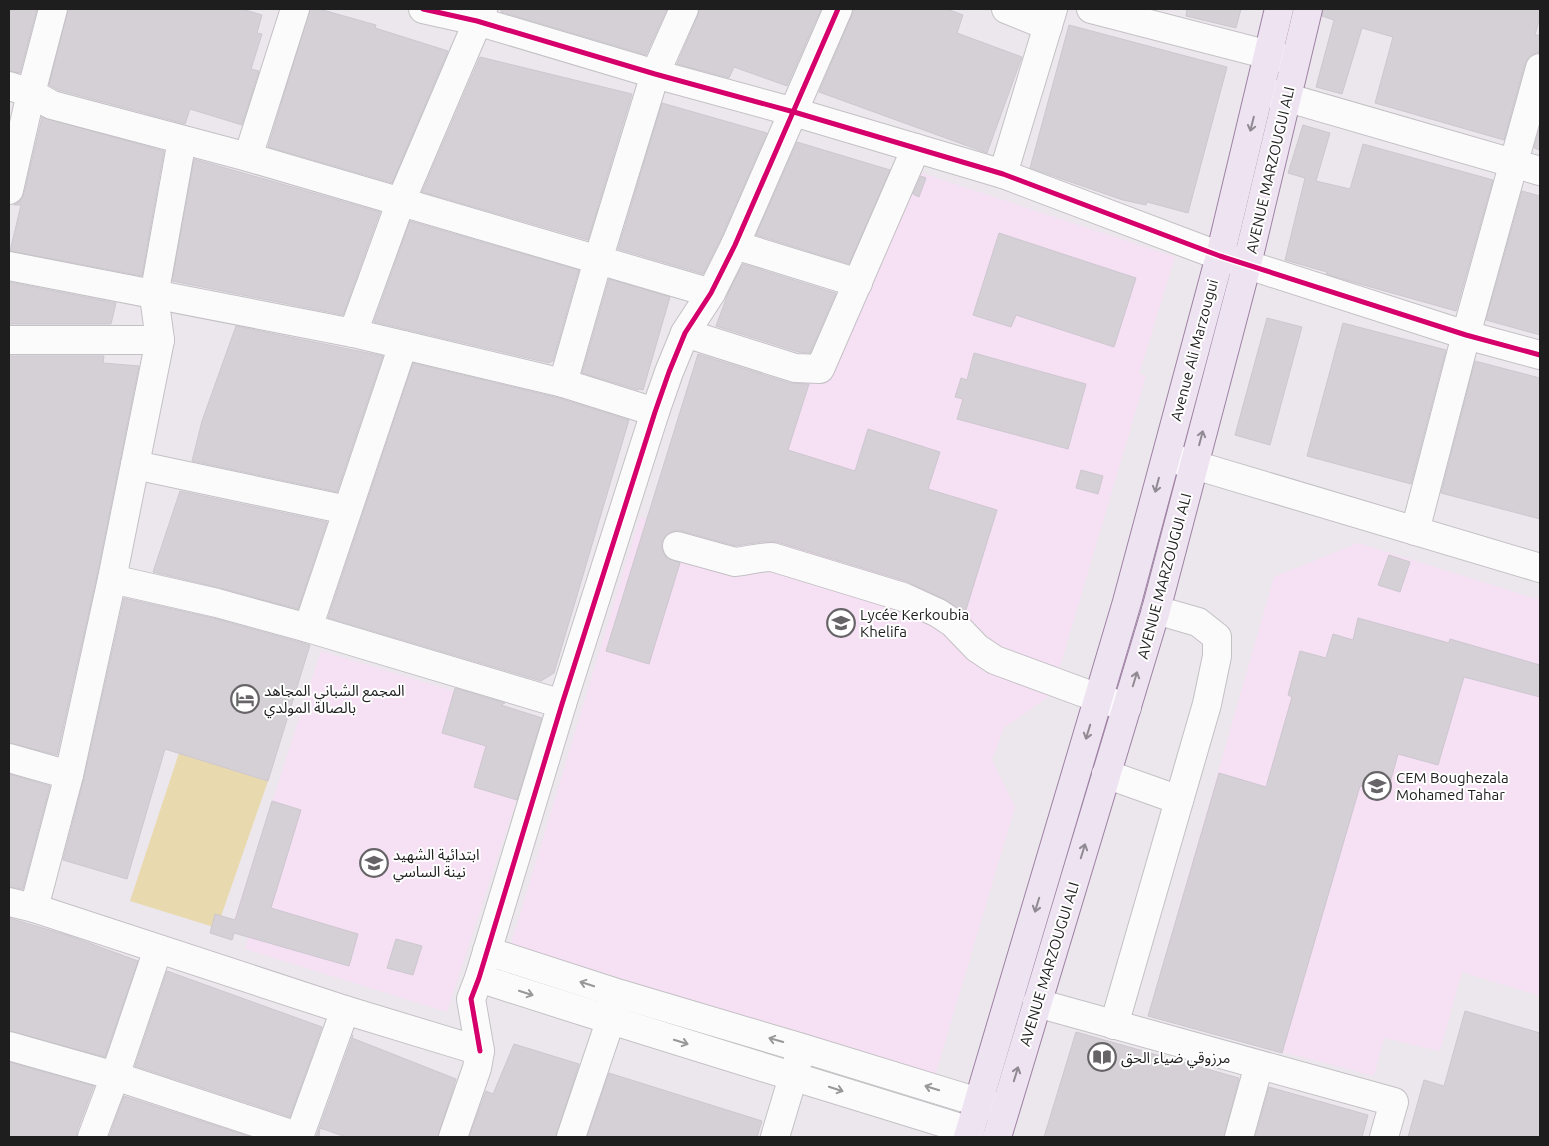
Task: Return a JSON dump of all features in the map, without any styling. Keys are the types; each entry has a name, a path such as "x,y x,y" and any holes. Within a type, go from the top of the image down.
{"main road":[{"name":"Avenue Ali Marzougui","path":"1127,602 1164,457 1220,256 1279,9"},
{"name":"AVENUE MARZOUGUI ALI","path":"997,1137 1156,610 1247,264 1308,9"},
{"name":"AVENUE MARZOUGUI ALI","path":"969,1134 1127,602"}],"street":[{"path":"9,190 20,90 53,9"},
{"path":"248,157 295,9"},
{"path":"423,9 480,15 655,74 794,112 1004,174 1220,256 1466,335 1540,355"},
{"path":"563,383 598,260 655,74 684,9"},
{"path":"453,1137 477,1068 480,1051 470,999 479,978 562,704 654,412 685,333 711,293 734,245 838,9"},
{"path":"1004,174 1051,17 1006,9"},
{"path":"1091,9 1295,62"},
{"path":"353,333 401,201 480,15"},
{"path":"1415,531 1466,335 1540,68"},
{"path":"20,90 52,105 248,157 711,293"},
{"path":"1260,90 1540,171"},
{"path":"182,140 154,296 160,340 112,578 69,775 22,905 345,1010 480,1051"},
{"path":"685,333 795,368 820,369 916,148"},
{"path":"734,245 858,283"},
{"path":"9,266 154,296 353,333 563,383 654,412"},
{"path":"9,340 160,340"},
{"path":"308,628 403,345"},
{"path":"1164,457 1540,568"},
{"path":"135,465 347,510"},
{"path":"677,546 735,562 757,558 772,558 903,597 938,613 952,623 977,648 994,660 1127,707"},
{"path":"112,578 217,603 308,628 562,704"},
{"path":"1114,1025 1207,704 1217,656 1218,637 1198,622 1156,610"},
{"path":"9,758 69,775"},
{"path":"1106,774 1179,800"},
{"path":"92,1137 158,949"},
{"path":"487,951 620,994 1004,1110"},
{"path":"479,978 610,1021 793,1075 969,1134"},
{"path":"571,1137 620,994"},
{"path":"1037,1003 1394,1102 1384,1137"},
{"path":"9,1046 115,1076 300,1137 345,1010"},
{"path":"775,1137 802,1048"},
{"path":"1239,1137 1259,1065"}],"shaded area":[{"name":"Lycée Kerkoubia Khelifa","path":"916,171 1175,257 1139,374 1146,376 1052,694 1004,728 992,760 1015,807 935,1076 511,944 640,517 756,551 805,379 826,382"},
{"name":"CEM Boughezala Mohamed Tahar","path":"1358,543 1540,600 1540,996 1462,972 1440,1051 1384,1038 1374,1076 1148,1016 1274,577"},
{"name":"ابتدائية الشهيد نينة الساسي","path":"321,651 543,718 447,1012 245,949 250,932 232,926"},
{"path":"179,753 268,781 217,928 130,901"}],"building":[{"path":"9,9 37,9 20,73 9,71"},
{"path":"68,9 242,9 262,15 257,33 262,34 251,69 259,71 242,125 190,109 185,124 58,90 49,85"},
{"path":"310,9 319,9 376,25 375,28 448,51 392,183 268,147"},
{"path":"501,9 667,9 646,55 501,12"},
{"path":"699,9 821,9 787,86 734,67 729,78 677,64"},
{"path":"853,9 947,9 963,15 957,33 1022,57 987,153 819,92"},
{"path":"1187,9 1241,9 1236,28 1186,16"},
{"path":"1323,9 1540,9 1535,35 1540,35 1540,53 1529,57 1525,64 1504,140 1375,103 1393,37 1362,28 1342,94 1316,87 1334,20 1322,16"},
{"path":"1069,25 1227,67 1188,213 1147,202 1146,205 1123,200 1030,168"},
{"path":"480,57 632,94 588,240 422,192"},
{"path":"662,103 767,133 721,238 703,274 618,249"},
{"path":"42,117 164,151 142,276 10,251 21,205 14,205 21,200 24,193"},
{"path":"1303,125 1330,133 1316,181 1350,189 1363,144 1493,180 1456,311 1342,279 1326,274 1327,272 1285,260 1305,178 1288,173"},
{"path":"1540,126 1540,150 1534,148"},
{"path":"797,142 890,170 849,264 756,235"},
{"path":"194,159 380,212 343,315 172,281"},
{"path":"921,176 926,178 919,197 913,194"},
{"path":"1522,191 1540,196 1540,335 1486,320"},
{"path":"410,221 579,270 553,361 549,363 374,322"},
{"path":"999,233 1136,278 1114,347 1016,315 1011,327 973,315"},
{"path":"743,264 836,293 810,353 798,352 716,326 729,291"},
{"path":"609,279 670,297 643,390 582,373"},
{"path":"9,282 116,303 111,324 9,324"},
{"path":"1267,318 1302,327 1270,445 1235,435"},
{"path":"1343,323 1446,350 1411,484 1307,456"},
{"path":"236,326 383,356 337,492 192,461 202,421"},
{"path":"974,353 1086,384 1068,449 957,419 963,399 955,397 961,378 967,380"},
{"path":"698,354 790,383 809,384 788,450 855,471 868,429 940,452 928,489 997,510 965,613 944,599 908,582 777,542 761,542 736,546 681,531 674,531 666,535 662,541 662,549 666,557 680,563 649,664 606,651"},
{"path":"9,356 104,356 103,363 139,366 97,576 57,755 9,743"},
{"path":"1475,361 1540,378 1540,519 1441,493"},
{"path":"413,363 559,398 629,420 554,673 541,681 328,618"},
{"path":"1081,470 1103,476 1098,494 1076,488"},
{"path":"180,491 327,522 298,609 153,572"},
{"path":"1389,555 1410,562 1400,592 1378,585"},
{"path":"124,598 213,618 310,645 268,781 165,749 127,879 63,860 84,778"},
{"path":"1358,618 1449,643 1450,639 1540,665 1540,697 1464,677 1438,765 1398,754 1387,794 1360,786 1282,1053 1148,1016 1219,773 1266,787 1292,697 1288,695 1300,651 1326,658 1333,634 1353,640"},
{"path":"455,688 505,703 501,705 542,718 517,800 474,787 486,746 442,733"},
{"path":"9,774 50,786 23,889 9,887"},
{"path":"272,801 301,810 271,908 358,934 349,966 234,933 232,940 210,933 215,914 235,920"},
{"path":"9,918 70,936 138,961 105,1057 9,1031"},
{"path":"396,939 422,946 413,975 387,968"},
{"path":"167,971 322,1027 290,1117 135,1066"},
{"path":"1465,1011 1540,1033 1540,1137 1408,1137 1424,1080 1444,1086"},
{"path":"1076,1032 1239,1078 1224,1137 1044,1137"},
{"path":"353,1035 352,1038 456,1079 438,1137 346,1137 320,1128 319,1137 316,1137"},
{"path":"514,1044 579,1064 556,1137 469,1137 486,1091 493,1094"},
{"path":"9,1062 94,1086 77,1131 77,1137 9,1137"},
{"path":"609,1073 762,1121 757,1137 587,1137"},
{"path":"1269,1087 1368,1115 1362,1137 1255,1137"},
{"path":"124,1096 251,1137 109,1137"}],"cycle path":[{"path":"423,9 477,21 1003,174 1220,256 1466,335 1540,355"},
{"path":"480,1051 471,999 655,412 685,333 711,293 735,245 838,9"}],"place":[{"name":"Lycée Kerkoubia Khelifa","path":"841,623"},
{"name":"المجمع الشباني المجاهد بالصالة المولدي","path":"245,699"},
{"name":"CEM Boughezala Mohamed Tahar","path":"1377,786"},
{"name":"ابتدائية الشهيد نينة الساسي","path":"374,863"},
{"name":"مرزوقي ضياء الحق","path":"1102,1057"}]}
